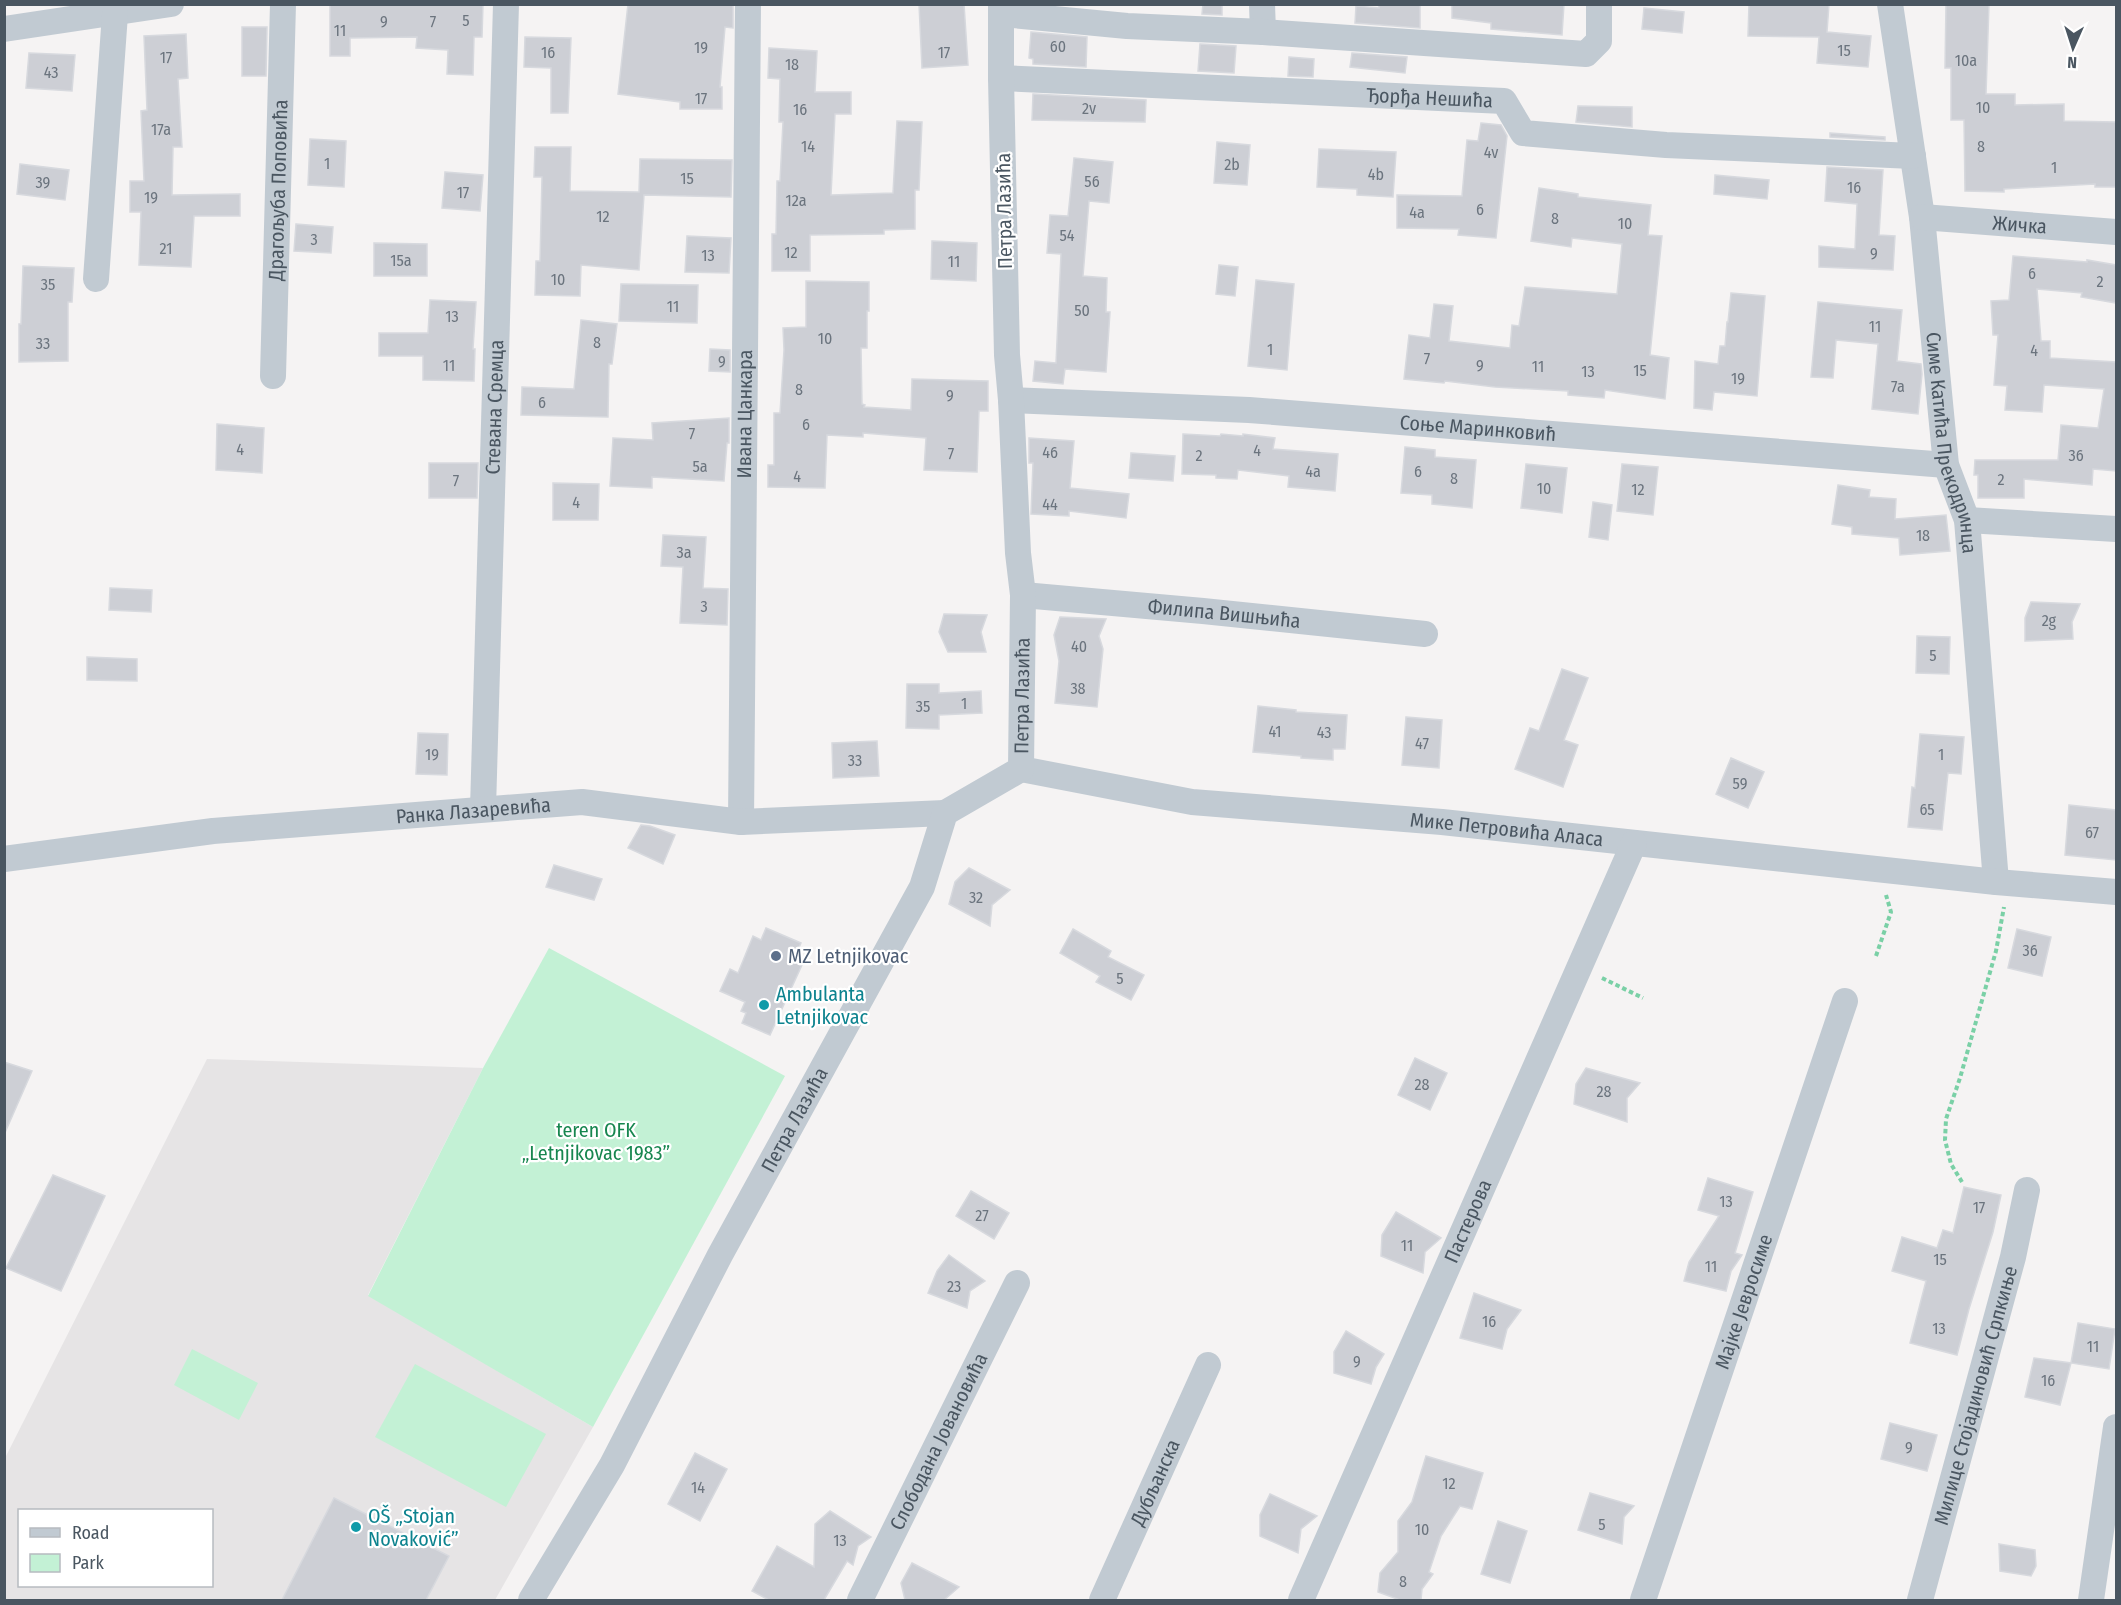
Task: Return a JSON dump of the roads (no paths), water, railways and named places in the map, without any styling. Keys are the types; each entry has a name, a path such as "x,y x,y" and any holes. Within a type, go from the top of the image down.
{"street":[{"path":"4,29 171,4"},
{"name":"Драгољуба Поповића","path":"273,376 283,4"},
{"name":"Стевана Сремца","path":"483,809 506,4"},
{"name":"Ивана Цанкара","path":"741,822 748,4"},
{"path":"1262,4 1263,32"},
{"path":"1002,9 1127,26 1263,32 1586,54 1599,41 1599,4"},
{"name":"Симе Катића Прекодринца","path":"1890,4 1922,217 1946,465 1967,520 2001,882"},
{"name":"Петра Лазића","path":"531,1600 612,1465 720,1255 922,887 945,813 1021,770 1023,595 1018,553 1007,355 1001,78 1002,9"},
{"path":"96,279 115,14"},
{"name":"Ђорђа Нешића","path":"1001,78 1504,101 1524,133 1666,145 1913,156"},
{"name":"Жичка","path":"1922,217 2116,232"},
{"name":"Соње Маринковић","path":"1011,399 1249,410 1946,465"},
{"path":"1967,520 2116,529"},
{"name":"Филипа Вишњића","path":"1023,595 1425,634"},
{"name":"Мике Петровића Аласа","path":"1021,770 1192,802 1442,822 2001,882 2116,892"},
{"name":"Ранка Лазаревића","path":"4,859 213,831 582,802 741,822 945,813"},
{"name":"Пастерова","path":"1301,1600 1634,843"},
{"name":"Мајке Јевросиме","path":"1642,1600 1845,1001"},
{"name":"Милице Стојадиновић Српкиње","path":"1920,1600 2013,1257 2027,1190"},
{"name":"Слободана Јовановића","path":"860,1600 1017,1283"},
{"name":"Дубљанска","path":"1102,1600 1208,1365"},
{"path":"2091,1600 2116,1428"}],"place":[{"name":"MZ Letnjikovac","path":"776,956"},
{"name":"Ambulanta Letnjikovac","path":"764,1005"},
{"name":"OŠ „Stojan Novaković”","path":"356,1527"}],"park label":[{"name":"teren OFK „Letnjikovac 1983”","path":"596,1142"}]}
